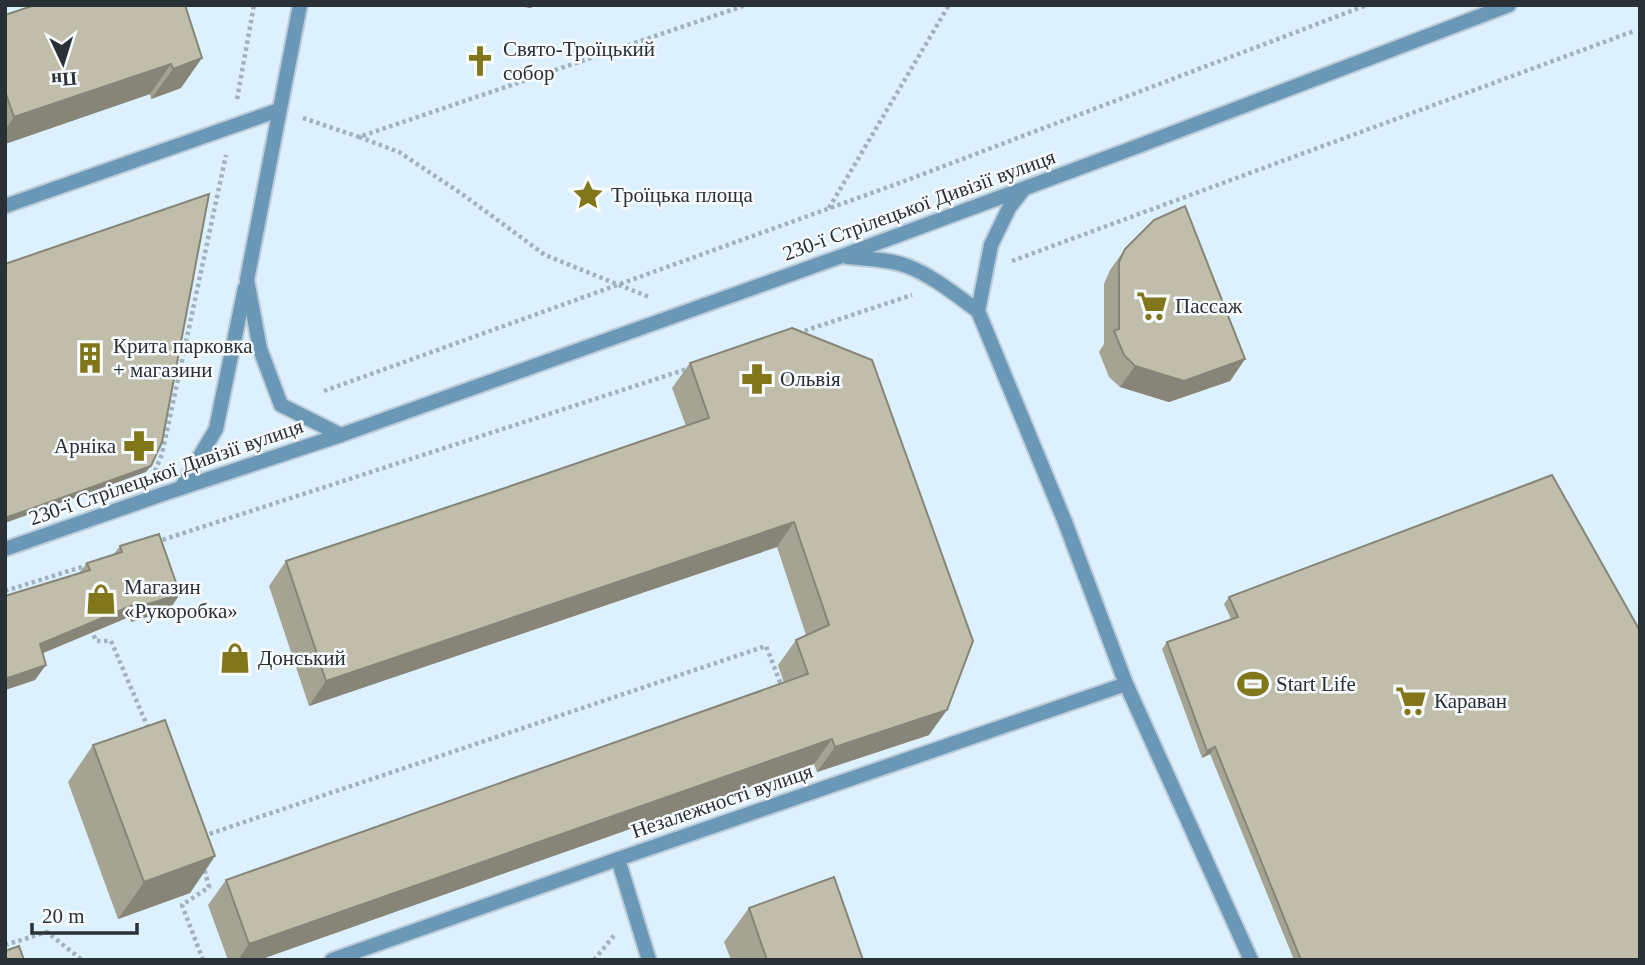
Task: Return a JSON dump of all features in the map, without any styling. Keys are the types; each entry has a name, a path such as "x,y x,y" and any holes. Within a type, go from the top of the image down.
{"street":[{"name":"230-ї Стрілецької Дивізії вулиця","path":"300,5 247,279 260,349 281,405 341,435"},
{"name":"230-ї Стрілецької Дивізії вулиця","path":"5,549 341,435 842,256 1509,5"},
{"path":"5,206 279,110"},
{"path":"978,311 991,245 1009,208 1024,189"},
{"path":"842,256 906,266 933,280 978,311 1065,522 1126,684 1251,960"},
{"path":"181,488 216,429 247,279"},
{"name":"Незалежності вулиця","path":"332,960 1126,684"},
{"path":"618,859 649,960"}],"path":[{"path":"172,448 162,454 232,127 254,5"},
{"path":"359,137 746,5"},
{"path":"829,208 949,5"},
{"path":"324,391 1019,138 1367,5"},
{"path":"1005,264 1634,31"},
{"path":"279,110 399,152 545,255 685,312"},
{"path":"797,333 912,295"},
{"path":"155,542 692,367"},
{"path":"5,592 92,563"},
{"path":"67,572 72,583"},
{"path":"86,618 96,641 111,641 153,740"},
{"path":"196,838 766,646 786,698"},
{"path":"202,863 209,887 182,905 203,960"},
{"path":"5,945 47,932 82,960"}],"building":[{"path":"35,5 185,5 202,58 173,69 171,64 14,117 5,91 5,15"},
{"name":"Крита парковка + магазини","path":"209,194 162,442 151,466 5,518 5,264"},
{"name":"Пассаж","path":"1185,206 1245,359 1184,381 1135,366 1124,355 1114,331 1119,329 1119,262 1125,249 1154,220"},
{"path":"792,328 872,360 973,641 947,710 835,747 832,739 249,944 226,880 808,674 796,640 829,625 794,522 326,681 286,561 709,418 690,363"},
{"name":"Караван","path":"1552,475 1640,631 1640,960 1301,960 1215,747 1207,751 1167,642 1238,617 1229,597"},
{"path":"159,534 180,594 142,606 140,602 40,644 46,665 5,679 5,596 90,570 87,563 122,552 120,546"},
{"path":"165,720 215,856 144,882 93,745"},
{"path":"834,877 863,960 767,960 749,908"},
{"path":"19,946 24,960 5,960 5,951"}],"place":[{"name":"Свято-Троїцький собор","path":"480,61"},
{"name":"Троїцька площа","path":"588,195"},
{"name":"Пассаж","path":"1152,306"},
{"name":"Крита парковка + магазини","path":"90,358"},
{"name":"Ольвія","path":"757,379"},
{"name":"Арніка","path":"139,446"},
{"name":"Магазин «Рукоробка»","path":"101,599"},
{"name":"Донський","path":"235,658"},
{"name":"Start Life","path":"1253,684"},
{"name":"Караван","path":"1411,701"}]}
